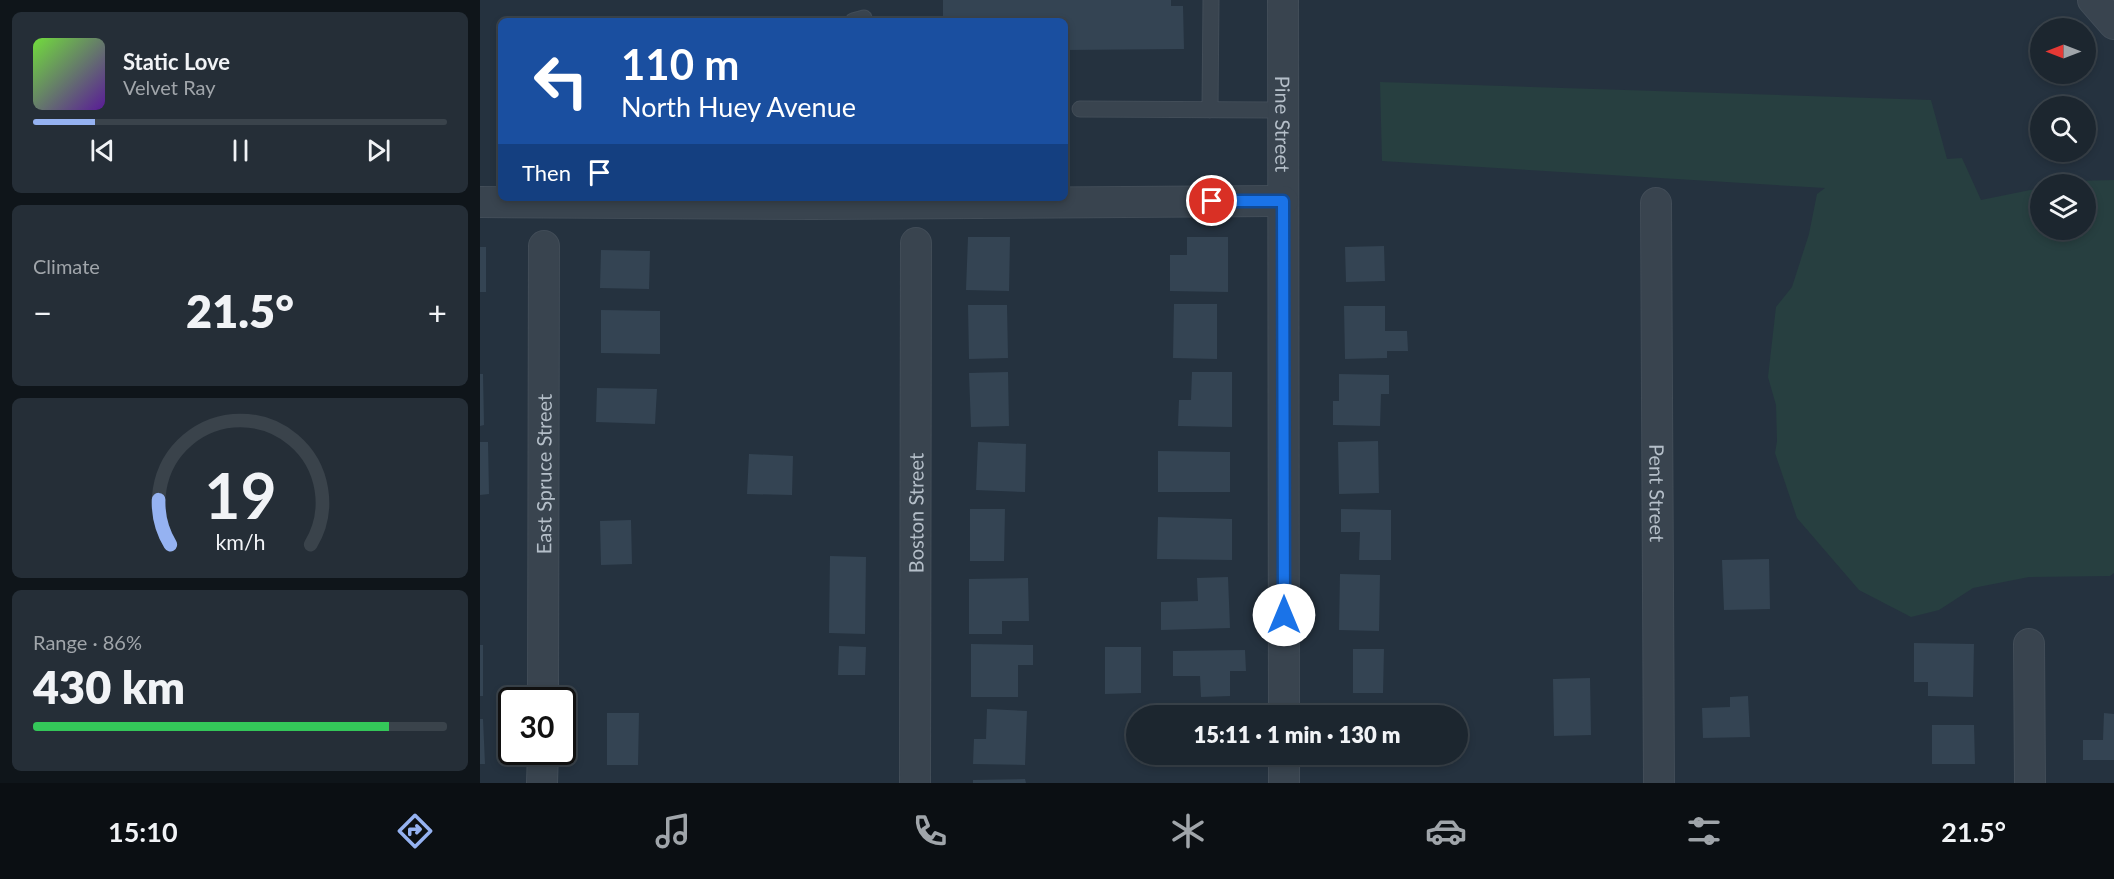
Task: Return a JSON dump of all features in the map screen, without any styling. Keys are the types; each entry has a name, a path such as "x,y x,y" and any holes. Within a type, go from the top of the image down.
{"street":[{"name":"Pine Street","path":"1283,0 1284,705"},
{"path":"2093,0 2114,24"},
{"path":"480,202 1283,201"},
{"name":"Pent Street","path":"1656,203 1659,783"},
{"name":"Boston Street","path":"915,783 916,243"},
{"name":"East Spruce Street","path":"543,687 544,246"},
{"path":"2029,644 2030,783"},
{"path":"543,765 543,783"},
{"path":"1284,765 1284,783"}],"lane":[{"path":"1210,0 1210,110"},
{"path":"1080,109 1283,110"}],"green space":[{"path":"1380,82 1931,100 1947,159 1962,158 1981,200 2030,190 2030,240 2096,240 2096,180 2114,180 2114,573 2110,576 2029,577 1973,588 1939,610 1911,617 1859,590 1797,518 1775,453 1776,405 1768,377 1776,307 1792,287 1809,234 1817,194 1825,188 1382,161"}],"building":[{"path":"943,0 1171,0 1171,6 1183,6 1184,49 1068,50 1068,18 943,18"},
{"path":"968,237 1010,237 1009,291 966,290"},
{"path":"1187,237 1228,237 1228,292 1170,291 1170,255 1187,255"},
{"path":"1384,246 1385,281 1346,282 1345,247"},
{"path":"480,247 486,247 486,292 480,292"},
{"path":"601,250 650,251 649,289 600,288"},
{"path":"1174,304 1217,304 1217,359 1173,358"},
{"path":"968,305 1007,305 1008,358 969,359"},
{"path":"1344,306 1385,306 1385,331 1407,331 1408,351 1387,351 1387,358 1345,359"},
{"path":"601,310 660,311 660,354 601,353"},
{"path":"1008,372 1009,426 971,427 969,373"},
{"path":"1192,372 1232,372 1232,427 1178,426 1179,400 1191,400"},
{"path":"480,374 483,374 484,425 480,426"},
{"path":"1339,374 1389,375 1389,394 1381,394 1380,426 1333,425 1333,401 1339,401"},
{"path":"597,388 657,389 655,424 596,422"},
{"path":"1378,441 1379,493 1339,494 1338,442"},
{"path":"480,442 488,442 489,494 480,495"},
{"path":"978,442 1026,444 1025,492 976,490"},
{"path":"1158,451 1230,452 1230,492 1158,492"},
{"path":"749,454 793,456 792,495 747,494"},
{"path":"970,509 1005,509 1004,561 970,561"},
{"path":"1341,509 1391,510 1391,560 1359,560 1360,532 1341,532"},
{"path":"1158,517 1232,519 1232,560 1157,559"},
{"path":"631,520 632,564 601,565 600,521"},
{"path":"830,556 866,557 865,634 829,633"},
{"path":"1769,559 1770,609 1724,610 1722,560"},
{"path":"1340,574 1380,575 1379,631 1339,630"},
{"path":"1228,577 1230,628 1161,630 1161,602 1198,601 1197,578"},
{"path":"1028,578 1029,621 1002,621 1002,634 969,634 969,579"},
{"path":"1914,643 1974,644 1973,697 1928,696 1928,682 1914,682"},
{"path":"971,644 1033,645 1033,665 1018,665 1018,697 971,697"},
{"path":"480,645 483,645 483,696 480,696"},
{"path":"839,646 866,647 865,675 838,675"},
{"path":"1105,647 1141,647 1141,693 1105,694"},
{"path":"1353,649 1384,649 1383,693 1353,693"},
{"path":"1245,650 1246,671 1230,671 1230,696 1201,697 1200,676 1173,676 1173,651"},
{"path":"1590,678 1591,735 1554,736 1553,679"},
{"path":"1748,696 1750,737 1703,738 1702,708 1730,707 1730,697"},
{"path":"987,709 1027,711 1025,765 973,764 974,739 986,739"},
{"path":"607,713 639,713 638,765 607,765"},
{"path":"2104,713 2114,714 2114,760 2083,760 2083,740 2103,740"},
{"path":"480,719 483,719 485,764 480,764"},
{"path":"1932,725 1974,725 1975,764 1932,764"},
{"path":"1025,779 1026,783 973,783 973,780"}],"route":[{"path":"1212,201 1283,201 1284,615"}]}
